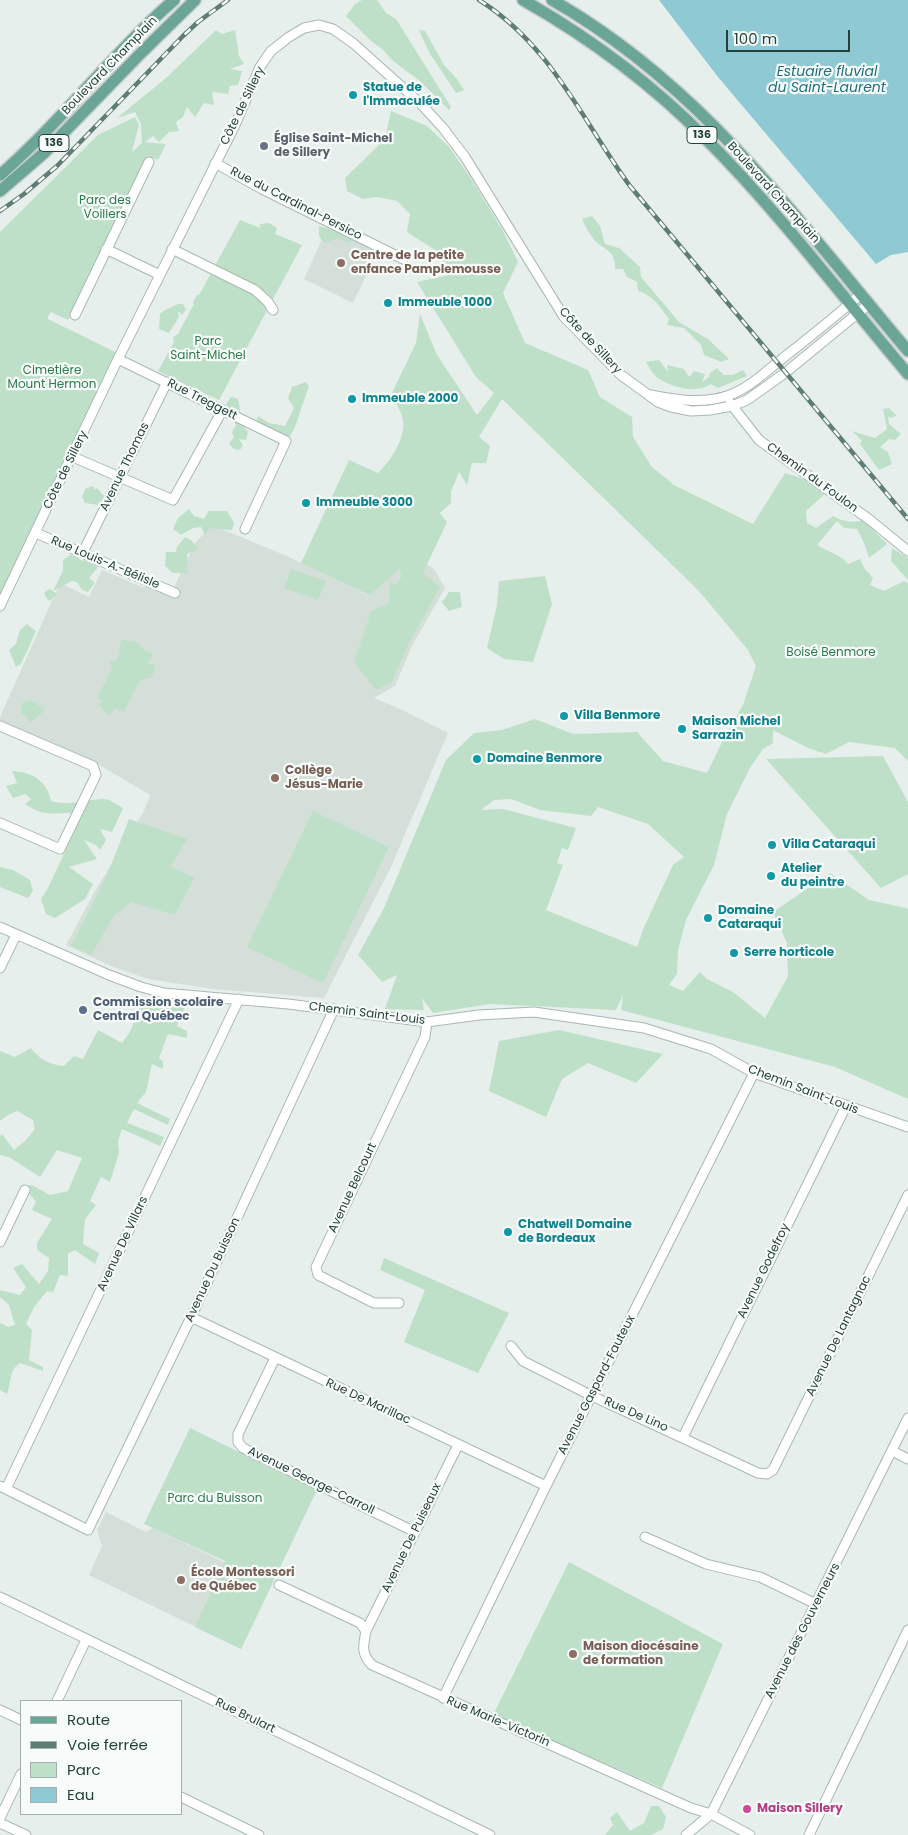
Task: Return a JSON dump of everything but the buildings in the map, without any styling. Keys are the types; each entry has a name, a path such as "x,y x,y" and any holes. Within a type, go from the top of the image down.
{"main road":[{"name":"Boulevard Champlain","path":"0,175 94,81 124,48 174,0"},
{"name":"Boulevard Champlain","path":"0,191 44,153 195,0"},
{"name":"Boulevard Champlain","path":"523,0 601,49 650,87 684,118 773,210 908,374"},
{"name":"Boulevard Champlain","path":"552,0 622,46 652,69 702,114 756,169 908,351"}],"street":[{"name":"Côte de Sillery","path":"0,606 73,457 118,359 235,124 260,67 272,51 304,28 319,25 333,29 353,43 420,103 443,128 465,157 564,317 621,374 658,402 671,408 691,411 732,406 747,400 773,383 868,304"},
{"path":"75,314 149,162"},
{"name":"Rue du Cardinal-Persico","path":"215,163 262,189 403,258"},
{"path":"106,250 160,275"},
{"path":"172,250 255,290 268,302 273,310"},
{"name":"Côte de Sillery","path":"646,394 688,400 727,396 763,375 861,294"},
{"name":"Rue Treggett","path":"118,359 286,441 245,530"},
{"name":"Avenue Thomas","path":"83,552 167,382"},
{"name":"Chemin du Foulon","path":"727,396 732,406 759,440 870,520 908,551"},
{"path":"73,457 173,500 222,411"},
{"name":"Rue Louis-A.-Bélisle","path":"36,533 175,593"},
{"path":"0,726 93,766 96,775 60,850 0,823"},
{"name":"Chemin Saint-Louis","path":"0,928 141,987 164,993 334,1009 426,1022 479,1015 534,1012 644,1028 711,1049 754,1073 908,1127"},
{"path":"0,968 16,935"},
{"name":"Avenue De Villars","path":"3,1488 239,1000"},
{"name":"Avenue Du Buisson","path":"3,1488 88,1530 191,1317 334,1009"},
{"name":"Avenue Belcourt","path":"399,1303 374,1302 322,1278 318,1275 316,1267 425,1037 426,1022"},
{"name":"Avenue Gaspard-Fauteux","path":"443,1698 546,1486 754,1073"},
{"name":"Avenue Godefroy","path":"682,1437 846,1106"},
{"path":"0,1242 25,1190"},
{"name":"Avenue De Lantagnac","path":"767,1474 773,1470 908,1195"},
{"name":"Rue De Marillac","path":"191,1317 546,1486"},
{"name":"Rue De Lino","path":"511,1346 523,1361 592,1396 758,1473 767,1474"},
{"name":"Avenue George-Carroll","path":"275,1358 238,1434 238,1442 243,1448 415,1532"},
{"name":"Avenue des Gouverneurs","path":"686,1835 711,1814 908,1418"},
{"name":"Avenue De Puiseaux","path":"366,1631 458,1444"},
{"path":"892,1451 908,1459"},
{"path":"645,1537 706,1564 760,1577 816,1604"},
{"path":"279,1585 346,1616 360,1624 366,1631"},
{"name":"Rue Brulart","path":"0,1597 490,1835"},
{"path":"809,1835 908,1630"},
{"name":"Rue Marie-Victorin","path":"366,1631 362,1649 372,1665 691,1808 711,1814 750,1835"},
{"path":"57,1700 86,1640"},
{"path":"0,1710 20,1720"},
{"path":"0,1818 20,1776"},
{"path":"182,1797 259,1835"},
{"path":"0,1823 26,1835"}],"shaded area":[{"name":"Centre de la petite enfance Pamplemousse","path":"328,226 378,250 353,303 304,279"},
{"name":"Collège Jésus-Marie","path":"212,525 289,557 368,595 411,554 434,569 445,588 412,646 395,686 374,698 448,733 391,867 324,998 213,989 148,979 113,967 66,945 95,891 144,811 150,795 91,760 0,723 0,717 60,583 89,597 102,570 144,588 148,580 173,590 195,543"},
{"name":"École Montessori de Québec","path":"106,1512 146,1532 153,1528 272,1585 241,1649 89,1575 102,1546 97,1530"}],"green space":[{"path":"362,0 377,0 386,13 396,19 451,107 449,110 420,81 393,61 346,16 355,4"},
{"path":"216,30 222,34 235,30 239,56 244,64 230,69 242,71 238,85 230,86 228,94 212,92 214,105 204,103 195,117 187,107 183,117 176,122 179,131 169,132 159,142 153,136 145,142 166,144 158,160 148,156 68,320 51,312 48,316 48,319 121,355 0,606 0,232 98,135 135,117 139,125 132,152 142,143 141,124 135,112 117,118 166,78"},
{"path":"419,30 425,31 444,65 464,90 456,93 429,52"},
{"name":"Boisé Benmore","path":"391,111 427,126 449,147 503,231 518,262 503,293 525,343 588,370 600,397 632,417 633,437 652,467 674,485 753,524 785,473 817,483 826,493 806,511 807,523 816,528 833,516 848,521 863,520 887,544 869,558 857,529 844,528 837,521 817,545 838,555 848,564 860,559 865,569 873,578 870,585 884,591 904,581 908,583 908,761 895,748 849,742 826,754 808,748 773,730 773,743 763,749 750,768 727,814 714,865 686,920 678,950 677,974 669,985 683,991 700,972 707,979 733,992 765,1018 788,976 787,943 773,912 830,873 869,900 906,908 908,910 908,1099 835,1067 621,1010 623,995 616,1010 490,1004 433,1013 422,998 424,1010 385,1009 397,975 382,982 358,955 384,908 446,760 474,733 502,730 535,719 573,734 637,732 663,761 707,773 743,705 756,666 748,650 699,591 502,399 479,437 490,446 486,463 472,463 467,485 459,472 451,492 451,503 440,513 447,522 423,573 440,587 408,645 392,682 376,690 354,662 371,611 389,603 390,582 396,585 402,576 399,570 401,566 369,595 301,563 349,460 378,473 387,463 400,442 403,420 400,410 391,395 416,343 420,314 437,355 477,415 494,393 476,377 417,282 453,274 435,250 407,232 410,214 397,201 377,197 363,199 347,191 345,178 377,147 386,134","holes":["511,799 540,810 591,816 598,807 648,824 684,857 673,865 644,927 637,947 546,910 563,865 557,863 562,848 568,850 576,828 503,809 481,810 494,800"]},
{"path":"592,216 600,226 605,244 619,248 640,267 641,277 679,322 708,339 729,359 721,362 704,355 701,345 684,328 667,325 669,319 659,306 648,295 638,291 637,282 627,277 623,269 615,269 614,258 610,252 591,236 582,219"},
{"name":"Parc Saint-Michel","path":"240,220 260,228 260,224 269,223 277,228 275,234 302,245 219,400 189,386 185,387 185,384 158,371 174,342 173,337 178,334 194,304 193,302 197,295 199,295"},
{"path":"319,226 345,234 353,240 347,243 338,238 324,243 319,236"},
{"path":"178,304 183,304 186,310 182,315 178,311 179,317 169,333 159,329 160,314"},
{"path":"659,360 668,372 667,365 684,369 689,377 694,371 705,374 702,382 717,368 724,375 733,375 743,370 747,376 718,388 711,384 698,389 677,387 654,375 646,362"},
{"path":"306,382 309,386 295,427 288,439 256,424 258,416 269,423 285,426 294,408 288,398 292,387"},
{"path":"231,397 238,399 243,426 248,432 246,440 239,439 243,445 240,450 234,449 229,444 234,437 232,432 236,425 226,404"},
{"path":"889,408 897,416 890,418 888,416 889,424 901,434 895,440 889,439 880,447 888,452 892,464 879,470 860,444 862,441 852,431 875,438 887,429 883,409"},
{"path":"93,486 95,490 97,488 104,496 99,505 85,503 82,497 85,489"},
{"path":"189,509 194,516 204,519 209,511 227,511 234,523 232,530 210,528 205,535 201,527 193,528 181,535 173,529 178,518"},
{"path":"185,537 191,540 198,549 187,554 188,573 173,573 165,566 166,552 176,552 177,547"},
{"path":"892,548 908,558 908,580 891,561"},
{"path":"75,552 80,560 89,561 99,566 89,578 95,583 88,592 82,590 77,582 72,581 53,591 63,571 63,560"},
{"path":"291,569 326,581 318,600 284,588"},
{"path":"545,576 552,604 533,662 504,659 487,648 497,605 499,581"},
{"path":"49,589 57,594 50,601 44,593"},
{"path":"449,592 460,592 462,607 449,611 442,602"},
{"path":"27,624 36,631 21,664 16,667 9,650 16,644 20,630"},
{"path":"122,640 140,643 140,647 153,654 148,664 155,665 152,677 140,680 124,712 115,708 109,716 99,705 103,701 97,698 112,669 110,661 116,661 121,651 119,650"},
{"path":"31,700 45,710 31,722 21,712 22,703"},
{"path":"883,756 908,802 908,874 881,888 766,759"},
{"path":"12,771 32,775 46,788 51,801 71,803 106,799 123,808 112,832 100,829 106,840 100,850 96,845 84,840 97,859 69,867 93,884 85,899 55,918 46,914 41,899 77,826 75,813 44,813 25,804 31,799 25,794 13,798 6,786 17,783"},
{"path":"313,811 389,847 323,983 247,947"},
{"path":"129,819 187,839 171,866 194,878 175,915 131,902 114,915 91,955 71,946 108,873"},
{"path":"0,867 13,870 30,880 33,891 28,898 0,887"},
{"path":"143,999 186,1005 177,1026 187,1031 187,1038 168,1034 159,1058 163,1062 163,1069 152,1064 146,1092 137,1103 170,1119 168,1125 134,1109 127,1123 164,1137 160,1146 122,1129 118,1141 119,1153 110,1182 101,1177 90,1201 96,1205 85,1219 83,1244 99,1253 95,1264 75,1250 68,1254 68,1276 60,1275 53,1292 47,1291 34,1307 26,1324 32,1330 29,1360 43,1367 43,1371 20,1363 12,1373 7,1394 0,1390 0,1324 8,1327 15,1325 9,1305 0,1297 0,1290 20,1295 26,1287 13,1268 22,1264 39,1284 48,1271 49,1258 37,1250 37,1243 52,1219 32,1210 36,1202 24,1187 32,1185 50,1195 68,1191 82,1158 57,1150 40,1177 9,1157 0,1155 0,1136 2,1134 14,1150 35,1129 33,1120 17,1111 0,1121 0,1051 15,1057 31,1048 45,1061 64,1066 74,1056 83,1059 98,1030 122,1043 130,1032"},
{"path":"559,1030 663,1054 636,1083 588,1063 562,1079 546,1117 489,1091 499,1041"},
{"path":"384,1258 509,1313 478,1373 404,1342 425,1290 380,1270"},
{"name":"Parc du Buisson","path":"190,1428 317,1490 241,1649 195,1627 225,1561 144,1524"},
{"path":"569,1562 723,1644 662,1788 493,1715"},
{"path":"651,1806 659,1806 666,1817 663,1829 651,1835 605,1835 613,1825 610,1818 617,1812 630,1831 644,1823"}],"water":[{"name":"Estuaire fluvial du Saint-Laurent","path":"659,0 908,0 908,252 891,255 876,264 718,77"}],"railway":[{"path":"0,211 24,194 57,166 183,36 198,22 228,0"},
{"path":"479,0 504,18 546,61 564,85 630,186 908,519"}],"place":[{"name":"Statue de l'Immaculée","path":"353,95"},
{"name":"Église Saint-Michel de Sillery","path":"264,146"},
{"name":"Centre de la petite enfance Pamplemousse","path":"341,263"},
{"name":"Immeuble 1000","path":"388,303"},
{"name":"Immeuble 2000","path":"352,399"},
{"name":"Immeuble 3000","path":"306,503"},
{"name":"Villa Benmore","path":"564,716"},
{"name":"Maison Michel Sarrazin","path":"682,729"},
{"name":"Domaine Benmore","path":"477,759"},
{"name":"Collège Jésus-Marie","path":"275,778"},
{"name":"Villa Cataraqui","path":"772,845"},
{"name":"Atelier du peintre","path":"771,876"},
{"name":"Domaine Cataraqui","path":"708,918"},
{"name":"Serre horticole","path":"734,953"},
{"name":"Commission scolaire Central Québec","path":"83,1010"},
{"name":"Chatwell Domaine de Bordeaux","path":"508,1232"},
{"name":"École Montessori de Québec","path":"181,1580"},
{"name":"Maison diocésaine de formation","path":"573,1654"},
{"name":"Maison Sillery","path":"747,1809"}],"park label":[{"name":"Parc des Voiliers","path":"105,208"},
{"name":"Cimetière Mount Hermon","path":"52,378"}]}
